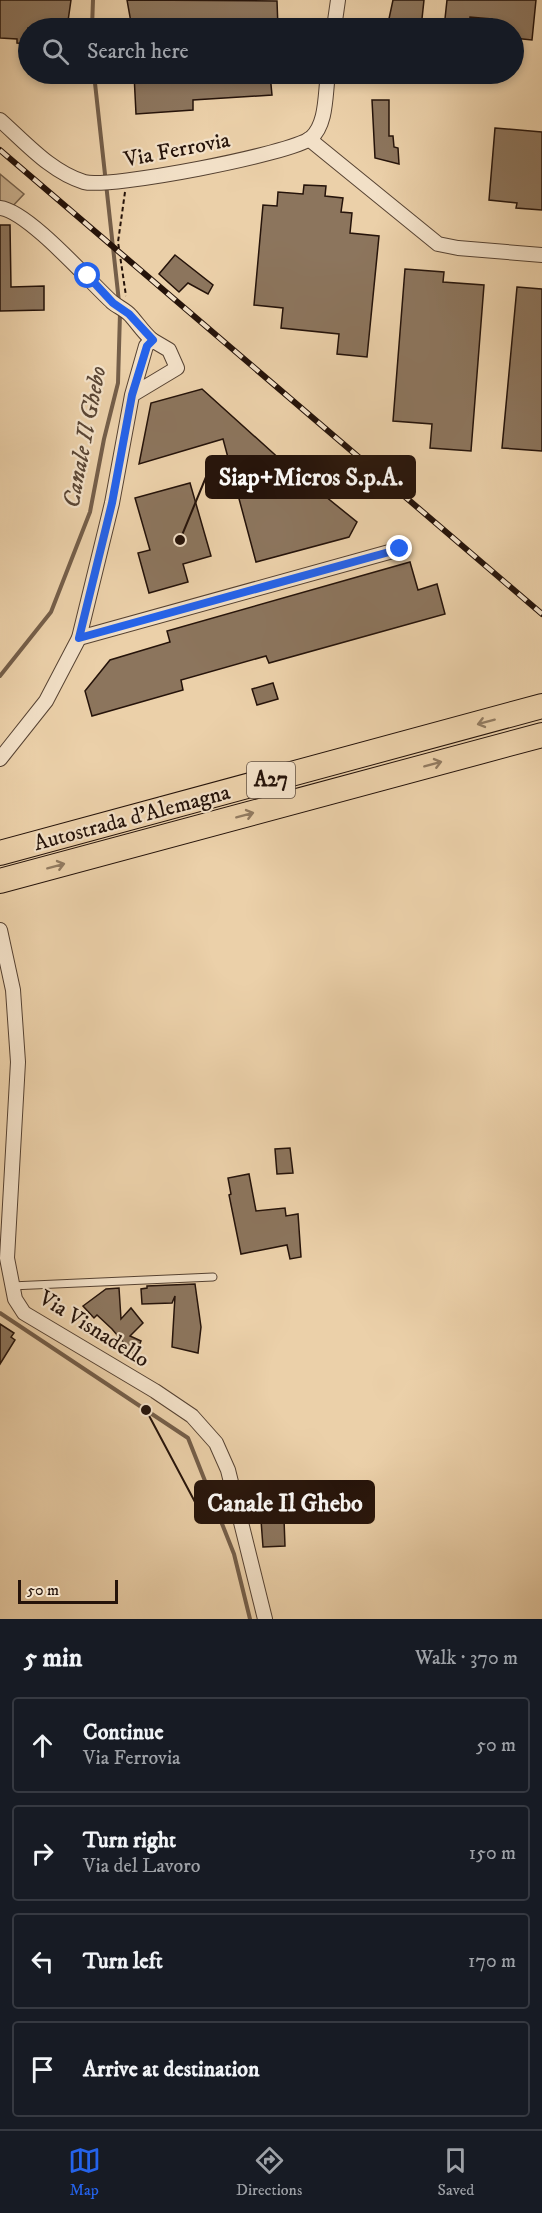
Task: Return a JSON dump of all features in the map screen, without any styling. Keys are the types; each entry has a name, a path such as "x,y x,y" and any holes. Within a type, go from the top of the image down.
{"highway":[{"name":"Autostrada d'Alemagna","path":"0,854 542,706"},
{"name":"Autostrada d'Alemagna","path":"0,881 542,735"}],"street":[{"path":"335,18 338,0"},
{"path":"327,84 322,119 318,130 309,139 438,244 458,249 542,255"},
{"name":"Via Ferrovia","path":"0,120 58,170 96,184 117,183 268,153 295,147 309,139"},
{"path":"0,208 10,209 32,227 88,276 113,303 129,314 153,340 169,350 177,368 132,395"},
{"path":"0,759 46,701 79,638 112,503 132,395 147,346 153,340"},
{"path":"79,638 400,549"},
{"name":"Via Visnadello","path":"0,930 13,990 18,1062 7,1258 15,1299 24,1313 155,1391 192,1416 216,1443 228,1470 265,1619"}],"lane":[{"path":"11,1286 213,1277"}],"path":[{"path":"117,183 125,195 118,242 122,277"}],"shaded area":[{"path":"0,174 24,194 10,209 0,208"}],"building":[{"path":"0,0 71,0 68,18 18,18 18,43 17,39 0,38"},
{"path":"127,0 277,1 278,18 130,18"},
{"path":"393,0 424,0 422,18 389,18"},
{"path":"447,0 536,0 532,40 524,39 524,18 445,18"},
{"path":"134,84 271,84 272,95 193,100 193,110 136,114"},
{"path":"372,100 389,100 389,136 393,136 394,147 398,148 399,164 375,158"},
{"path":"495,128 542,132 542,210 516,208 517,203 489,200"},
{"path":"304,185 326,186 325,196 343,198 341,212 352,213 350,233 379,236 367,357 337,354 339,334 281,328 283,308 254,305 263,205 277,206 278,192 303,194"},
{"path":"0,225 10,225 11,287 44,286 44,310 0,311"},
{"path":"175,255 213,285 208,294 188,283 179,292 159,274"},
{"path":"405,269 444,272 443,282 484,285 471,451 430,448 432,424 393,421"},
{"path":"517,287 542,289 542,451 502,448"},
{"path":"202,389 283,462 357,522 349,537 256,562 223,439 139,464 151,403"},
{"path":"190,483 211,556 183,564 188,582 149,593 138,553 150,550 135,498"},
{"path":"410,562 418,590 437,584 445,614 269,663 266,656 181,680 183,690 92,716 85,691 110,660 170,642 167,631"},
{"path":"273,683 278,699 257,705 252,689"},
{"path":"290,1148 293,1173 277,1174 275,1149"},
{"path":"249,1174 256,1211 285,1208 286,1216 298,1214 301,1257 290,1259 287,1245 241,1254 229,1195 231,1194 228,1178"},
{"path":"195,1284 201,1327 198,1353 172,1347 175,1296 172,1303 142,1304 141,1289 147,1286"},
{"path":"119,1288 121,1319 131,1308 143,1323 130,1336 141,1341 135,1356 112,1329 97,1315 94,1318 83,1306 106,1289"},
{"path":"0,1324 14,1333 11,1337 15,1340 0,1364"},
{"path":"292,1497 293,1519 284,1519 285,1546 263,1547 261,1520 257,1520 256,1499"}],"waterway":[{"name":"Canale Il Ghebo","path":"92,18 93,0"},
{"name":"Canale Il Ghebo","path":"95,84 119,302"},
{"name":"Canale Il Ghebo","path":"0,676 51,612 90,512 104,439 118,383 120,313"},
{"name":"Canale Il Ghebo","path":"0,1313 188,1438 234,1554 250,1619"}],"railway":[{"path":"0,150 542,614"}],"place":[{"name":"Siap+Micros S.p.A.","path":"180,540"},
{"name":"Canale Il Ghebo","path":"146,1410"}],"route":[{"path":"88,276 153,340 147,346 132,395 112,503 79,638 400,549"}]}
